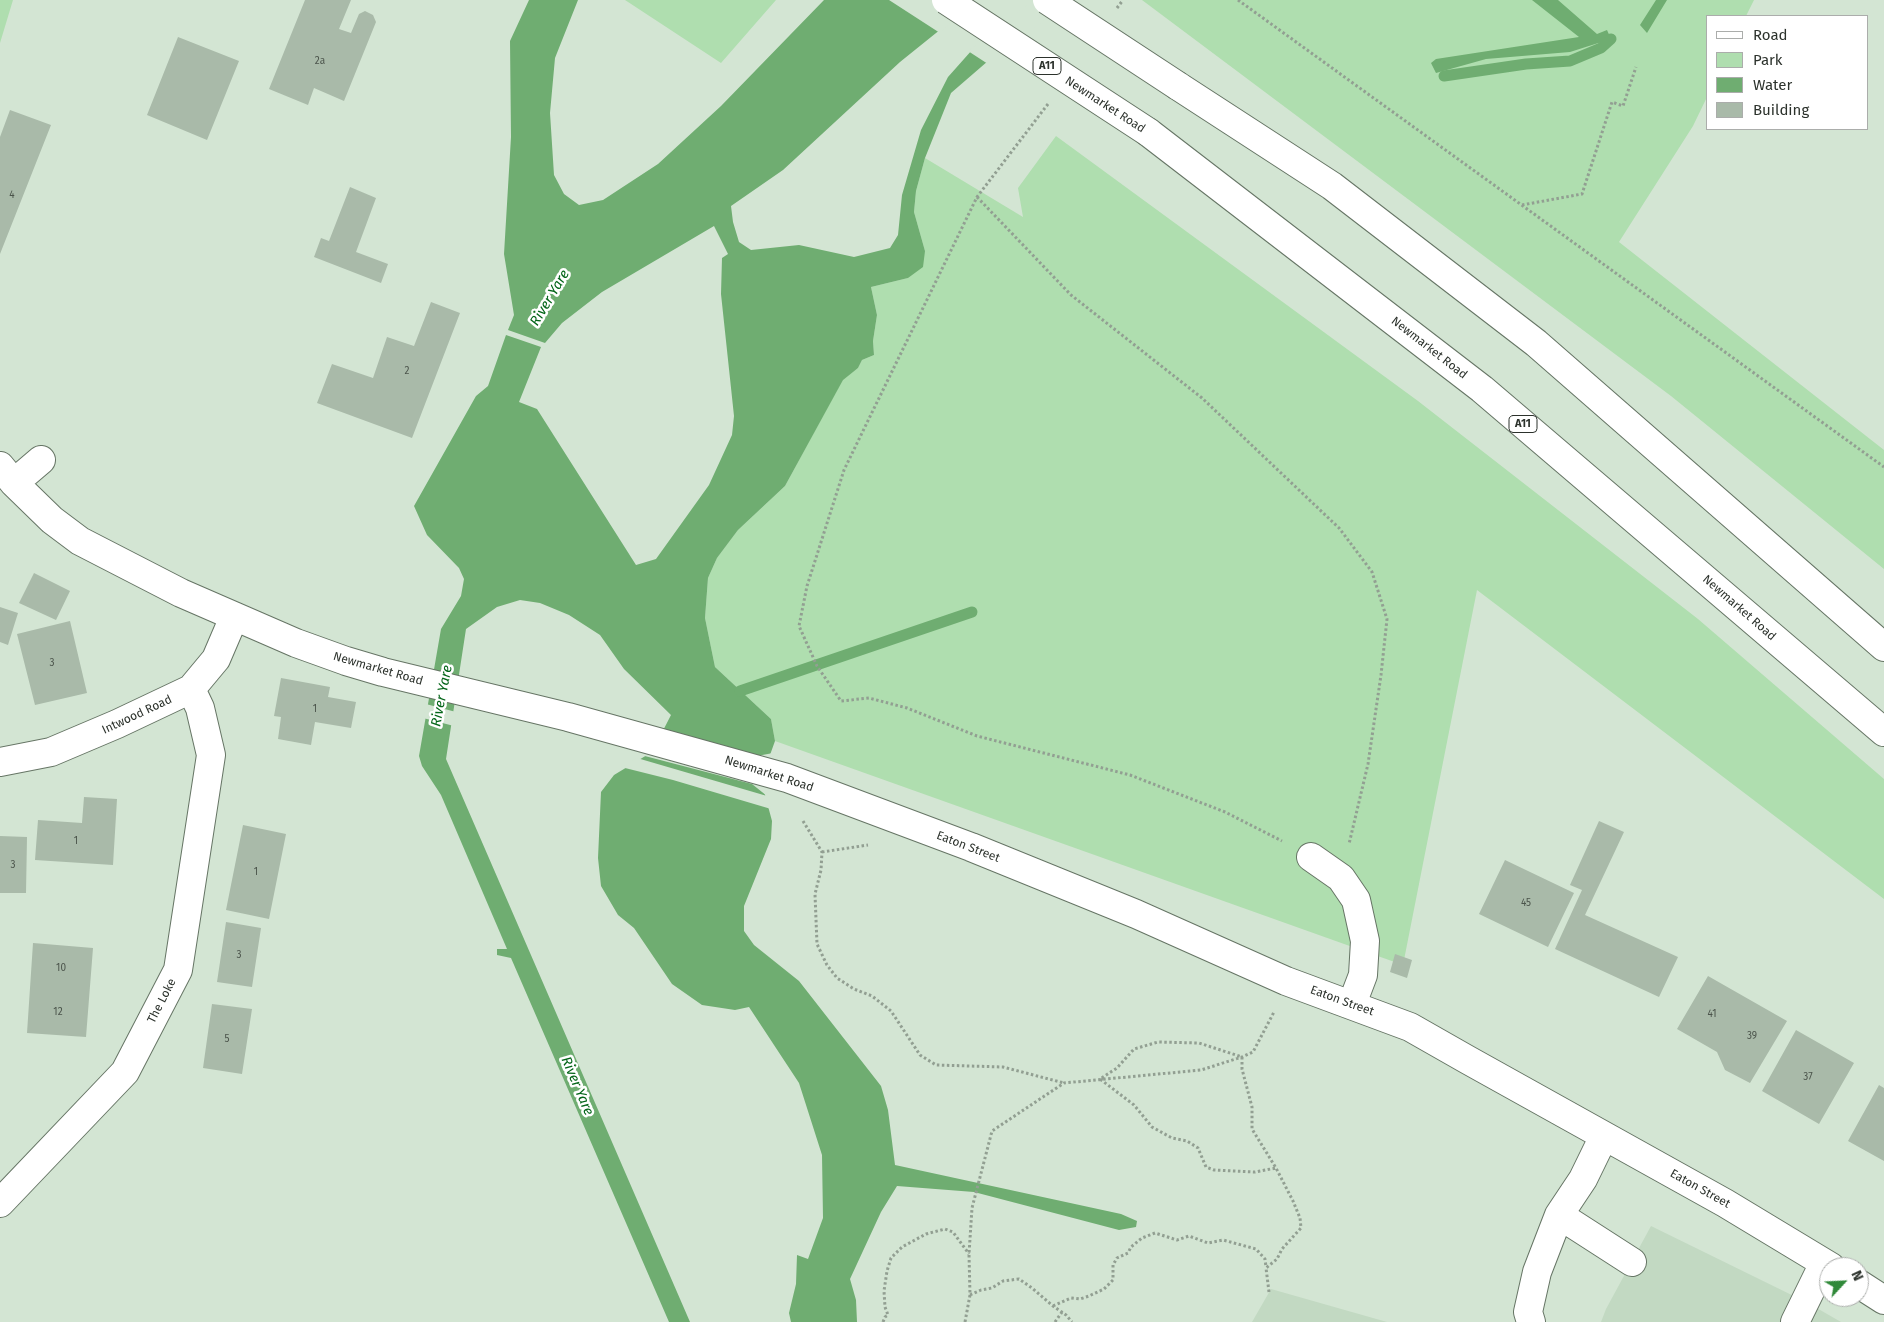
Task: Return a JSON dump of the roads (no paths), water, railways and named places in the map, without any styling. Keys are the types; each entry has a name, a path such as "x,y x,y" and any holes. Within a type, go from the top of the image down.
{"main road":[{"name":"Newmarket Road","path":"946,0 1148,132 1482,389 1884,732"},
{"path":"1047,0 1332,186 1536,344 1884,647"},
{"path":"7,474 41,460"},
{"name":"Newmarket Road","path":"7,474 52,520 80,541 182,593 304,646 383,672 568,717 738,763 787,778 826,793"},
{"name":"Intwood Road","path":"0,762 51,752 117,724 191,689 216,659 234,617"},
{"name":"The Loke","path":"0,1203 126,1072 178,970 211,755 200,708 191,689"},
{"name":"Eaton Street","path":"826,793 971,847 1144,918 1286,981 1410,1027 1755,1220 1819,1259"},
{"path":"1311,857 1341,878 1356,900 1366,941 1363,975 1352,1004"},
{"path":"1530,1322 1528,1312 1537,1272 1559,1215 1583,1179 1604,1136"},
{"path":"1559,1215 1632,1262"},
{"path":"1795,1322 1819,1281"},
{"path":"1869,1290 1884,1300"}],"water":[{"name":"River Yare","path":"529,0 578,0 555,58 550,113 554,175 564,194 579,205 603,200 658,164 721,106 824,0 972,0 941,29 900,62 783,170 731,206 733,222 739,242 751,250 799,245 854,257 890,248 898,235 902,195 921,130 948,77 972,50 988,61 951,93 925,158 916,191 914,212 925,251 923,267 908,278 871,287 877,315 873,341 874,355 862,360 858,368 843,380 785,486 738,530 717,558 708,578 705,618 715,667 771,719 775,741 761,780 772,821 771,839 744,906 744,931 754,945 799,981 881,1086 888,1110 895,1165 1121,1214 1137,1221 1136,1227 1119,1230 974,1192 897,1186 881,1212 850,1279 856,1300 857,1322 791,1322 789,1313 796,1284 797,1255 808,1259 823,1218 822,1155 799,1083 749,1007 735,1010 702,1005 672,984 634,928 618,915 601,886 598,858 601,792 614,775 652,752 671,715 624,669 600,635 569,615 540,603 520,600 497,607 466,629 446,759 690,1322 669,1322 511,958 497,955 497,949 507,949 441,795 422,766 419,756 441,629 461,596 464,579 459,568 427,535 414,506 476,396 488,386 506,335 541,347 519,402 537,409 636,565 656,559 709,485 732,435 734,416 721,294 722,258 728,254 714,226 602,292 562,323 545,343 508,330 514,315 504,254 511,137 510,41"},
{"path":"1532,0 1558,0 1597,34 1607,30 1611,39 1570,52 1486,59 1436,73 1431,63 1436,59 1579,37"},
{"path":"1656,0 1667,0 1647,33 1640,25"}],"waterway":[{"path":"1444,76 1526,64 1570,61 1601,48 1611,39"},
{"path":"740,691 972,612"}]}
